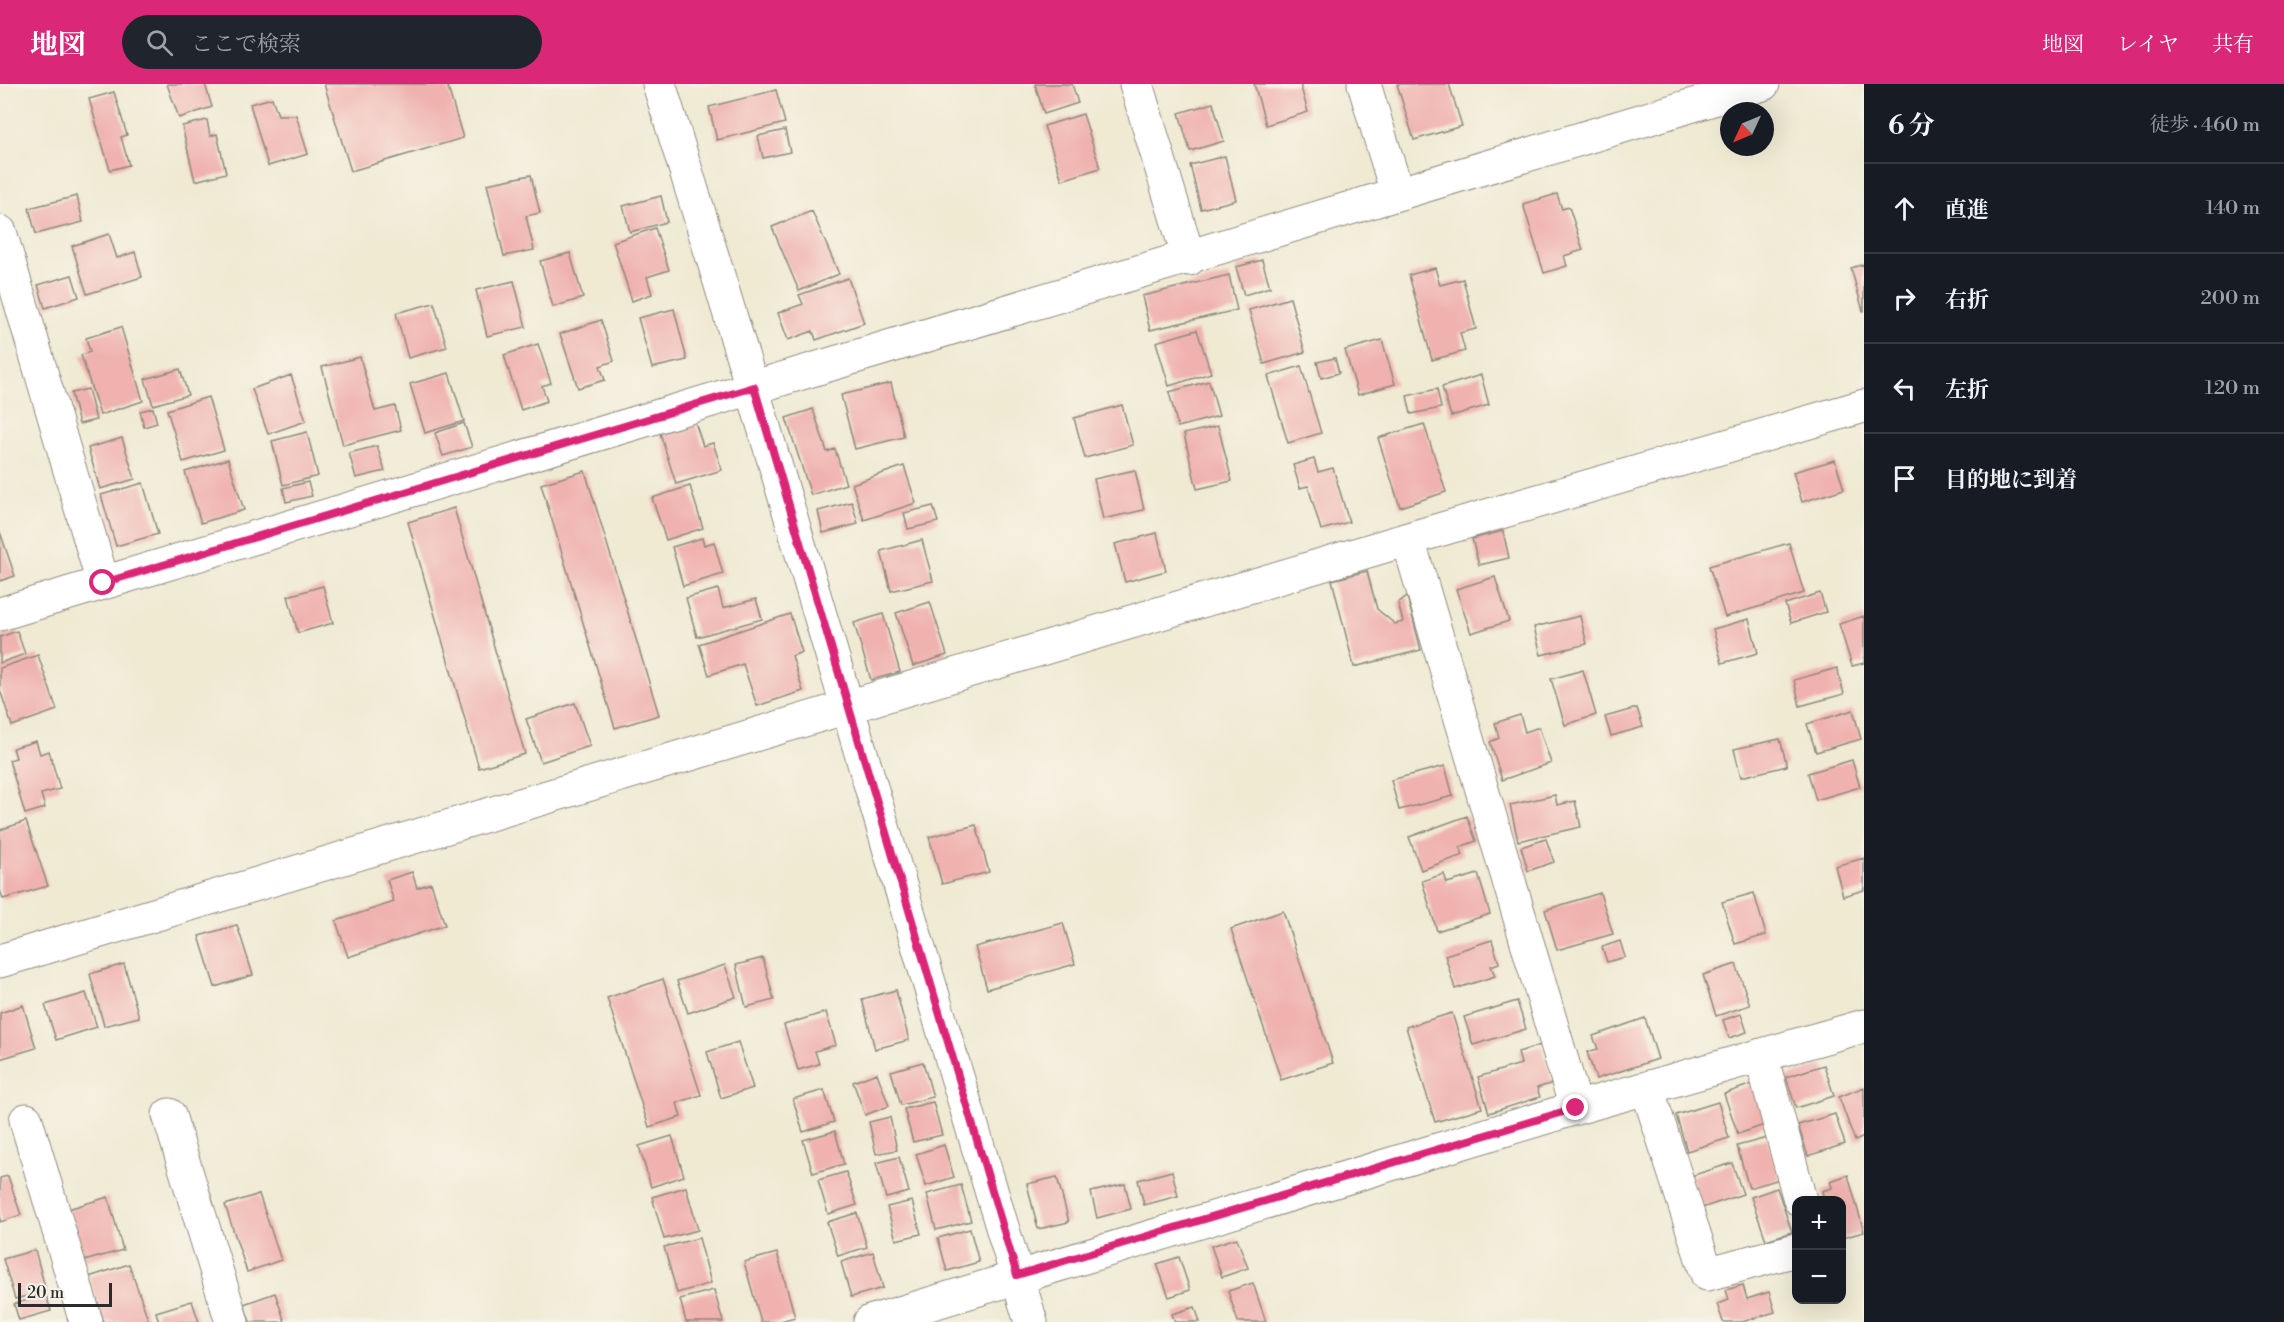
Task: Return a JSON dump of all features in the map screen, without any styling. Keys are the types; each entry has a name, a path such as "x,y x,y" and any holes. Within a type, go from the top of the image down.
{"street":[{"path":"659,84 754,387 1031,1322"},
{"path":"1136,84 1189,258"},
{"path":"1364,84 1397,194"},
{"path":"0,614 1763,84"},
{"path":"0,232 103,583"},
{"path":"0,961 1408,538 1864,406"},
{"path":"1408,538 1576,1108"},
{"path":"870,1322 1017,1275 1576,1108 1864,1026"},
{"path":"1761,1055 1799,1196"},
{"path":"1647,1088 1707,1274 1792,1251"},
{"path":"169,1114 232,1322"},
{"path":"26,1120 86,1322"}],"building":[{"path":"167,84 205,84 212,107 179,118"},
{"path":"324,84 447,84 463,138 351,171"},
{"path":"1035,84 1072,84 1078,103 1044,114"},
{"path":"1254,84 1300,84 1308,112 1266,125"},
{"path":"1397,84 1449,84 1462,126 1414,140"},
{"path":"776,90 785,123 717,140 709,107"},
{"path":"114,92 127,135 121,137 129,165 110,170 89,99"},
{"path":"272,98 278,115 296,115 308,154 268,166 250,104"},
{"path":"1213,103 1224,141 1190,151 1179,113"},
{"path":"1083,114 1100,168 1062,180 1044,126"},
{"path":"207,120 210,136 217,134 226,173 195,181 182,126"},
{"path":"785,130 790,152 763,158 758,136"},
{"path":"1225,156 1236,200 1201,209 1190,165"},
{"path":"531,175 540,213 526,216 534,250 504,256 487,184"},
{"path":"1557,194 1562,209 1569,207 1583,250 1564,256 1567,266 1544,273 1523,204"},
{"path":"77,196 83,222 36,234 29,208"},
{"path":"661,196 667,222 630,232 623,206"},
{"path":"812,211 839,274 799,291 772,227"},
{"path":"655,228 669,270 647,277 652,294 632,301 613,242"},
{"path":"109,234 117,258 135,252 142,277 87,294 72,246"},
{"path":"570,253 583,298 553,307 540,261"},
{"path":"1262,260 1270,287 1244,295 1236,267"},
{"path":"1864,264 1864,311 1863,311 1851,268"},
{"path":"1435,268 1440,285 1463,279 1476,329 1460,333 1465,351 1432,360 1409,275"},
{"path":"72,275 79,297 45,308 38,285"},
{"path":"1229,275 1237,310 1150,330 1142,296"},
{"path":"848,278 864,323 816,340 813,331 788,340 778,313 803,304 799,295"},
{"path":"514,281 526,327 487,336 476,290"},
{"path":"1290,298 1305,352 1264,364 1249,310"},
{"path":"434,303 447,347 408,358 396,313"},
{"path":"674,309 687,360 652,368 638,318"},
{"path":"601,320 614,361 600,366 605,380 578,388 560,334"},
{"path":"121,327 143,401 100,415 81,355 90,352 86,338"},
{"path":"1197,330 1211,373 1169,386 1156,342"},
{"path":"1382,340 1395,384 1358,395 1345,350"},
{"path":"538,344 551,383 542,386 547,401 521,410 504,355"},
{"path":"360,357 375,411 395,406 401,430 343,445 322,367"},
{"path":"1335,358 1339,373 1321,378 1317,362"},
{"path":"1301,366 1321,433 1288,443 1268,376"},
{"path":"180,369 188,395 153,405 145,379"},
{"path":"449,373 464,421 425,433 410,384"},
{"path":"291,375 306,421 268,434 252,389"},
{"path":"1481,375 1489,405 1451,416 1442,387"},
{"path":"1209,381 1219,416 1178,427 1169,392"},
{"path":"891,383 904,437 855,449 841,395"},
{"path":"88,389 96,420 79,424 71,393"},
{"path":"1437,389 1441,408 1411,414 1407,396"},
{"path":"208,397 224,450 183,462 167,410"},
{"path":"1122,405 1133,445 1085,458 1074,418"},
{"path":"153,408 157,423 144,427 140,411"},
{"path":"813,409 827,452 835,449 846,484 811,495 786,418"},
{"path":"695,422 703,446 713,443 722,470 676,484 660,433"},
{"path":"464,423 472,447 443,456 435,433"},
{"path":"1424,424 1446,492 1400,507 1378,438"},
{"path":"1218,426 1232,481 1197,489 1184,434"},
{"path":"307,432 318,476 283,485 272,441"},
{"path":"122,438 135,479 100,489 88,448"},
{"path":"377,446 385,471 356,478 349,453"},
{"path":"228,459 244,510 201,523 185,472"},
{"path":"1314,459 1318,472 1333,468 1349,522 1321,530 1308,486 1300,488 1293,465"},
{"path":"1835,460 1844,489 1802,502 1793,472"},
{"path":"904,466 916,503 864,520 852,484"},
{"path":"1135,470 1144,510 1103,519 1094,479"},
{"path":"585,471 659,715 615,728 541,484"},
{"path":"308,482 312,496 286,502 283,488"},
{"path":"143,483 158,534 116,546 101,495"},
{"path":"690,486 703,528 666,540 652,498"},
{"path":"852,502 858,524 823,533 818,511"},
{"path":"933,506 938,522 908,529 904,513"},
{"path":"454,508 525,754 479,768 408,522"},
{"path":"1503,531 1509,558 1479,565 1472,539"},
{"path":"0,532 15,576 0,581"},
{"path":"1157,533 1166,571 1125,582 1115,544"},
{"path":"702,538 704,545 714,542 723,574 683,586 672,547"},
{"path":"922,540 933,581 891,591 881,551"},
{"path":"1789,543 1804,593 1725,617 1709,566"},
{"path":"1367,571 1377,609 1395,624 1403,622 1398,603 1407,596 1421,650 1354,667 1332,580"},
{"path":"1495,577 1509,621 1471,633 1456,589"},
{"path":"323,586 333,623 298,633 288,596"},
{"path":"718,589 723,608 756,599 762,619 697,637 686,598"},
{"path":"1820,593 1826,612 1791,623 1785,604"},
{"path":"930,602 947,655 913,666 896,613"},
{"path":"790,614 802,652 792,656 803,691 757,706 743,664 709,675 699,644"},
{"path":"883,614 900,672 871,680 854,623"},
{"path":"1580,616 1587,644 1541,655 1534,627"},
{"path":"1864,616 1864,663 1852,666 1839,624"},
{"path":"1749,619 1758,653 1722,663 1713,629"},
{"path":"17,631 25,654 0,663 0,637"},
{"path":"38,655 57,710 12,726 0,690 0,668"},
{"path":"1837,668 1844,694 1800,706 1794,680"},
{"path":"1583,670 1596,715 1565,725 1551,679"},
{"path":"575,703 590,746 541,762 526,719"},
{"path":"1637,708 1643,727 1611,736 1605,717"},
{"path":"1853,710 1861,739 1816,752 1807,724"},
{"path":"1520,715 1525,732 1539,727 1551,763 1502,780 1490,742 1499,738 1495,723"},
{"path":"1780,739 1787,766 1741,777 1734,749"},
{"path":"36,741 40,754 49,751 60,789 41,794 45,808 25,814 9,760 16,758 13,748"},
{"path":"1852,760 1860,787 1816,800 1808,773"},
{"path":"1445,766 1453,796 1399,810 1391,780"},
{"path":"1555,795 1557,805 1575,801 1581,827 1518,841 1510,805"},
{"path":"1467,816 1476,841 1460,847 1463,855 1421,870 1409,837"},
{"path":"26,821 48,886 3,899 0,890 0,830"},
{"path":"976,825 989,872 942,884 929,837"},
{"path":"1546,839 1554,862 1528,871 1521,847"},
{"path":"1864,858 1864,890 1843,896 1835,866"},
{"path":"412,872 417,888 431,883 445,925 348,957 336,921 394,902 387,880"},
{"path":"1444,874 1447,883 1478,874 1490,914 1437,931 1422,881"},
{"path":"1600,893 1613,934 1557,950 1545,910"},
{"path":"1754,893 1766,935 1735,944 1722,902"},
{"path":"1283,911 1333,1063 1281,1080 1231,929"},
{"path":"1063,923 1075,964 987,989 975,947"},
{"path":"237,925 253,975 215,987 199,936"},
{"path":"1492,940 1499,963 1491,966 1495,976 1455,989 1445,955"},
{"path":"1620,941 1625,957 1607,962 1602,947"},
{"path":"763,958 774,1000 746,1007 736,965"},
{"path":"124,964 139,1017 104,1026 90,974"},
{"path":"1736,964 1750,1005 1716,1016 1703,975"},
{"path":"725,965 736,997 688,1013 677,981"},
{"path":"663,979 701,1095 677,1103 681,1117 649,1127 607,998"},
{"path":"896,990 909,1040 875,1049 862,999"},
{"path":"86,993 97,1027 56,1040 45,1005"},
{"path":"1517,1001 1526,1029 1473,1045 1464,1017"},
{"path":"23,1005 36,1048 0,1059 0,1013"},
{"path":"826,1012 836,1045 815,1051 819,1064 798,1070 784,1025"},
{"path":"1452,1013 1482,1108 1435,1122 1406,1027"},
{"path":"1741,1014 1747,1032 1729,1038 1723,1020"},
{"path":"1645,1018 1658,1059 1596,1079 1587,1052 1598,1049 1593,1036"},
{"path":"738,1042 753,1088 721,1098 707,1052"},
{"path":"1541,1045 1553,1083 1537,1088 1540,1097 1489,1113 1478,1077 1521,1064 1518,1052"},
{"path":"923,1062 933,1097 901,1105 891,1071"},
{"path":"1824,1065 1834,1096 1796,1108 1786,1077"},
{"path":"877,1073 889,1106 865,1115 853,1082"},
{"path":"1752,1084 1773,1122 1738,1134 1724,1094"},
{"path":"1864,1087 1864,1137 1855,1141 1839,1097"},
{"path":"824,1090 834,1122 803,1132 793,1099"},
{"path":"933,1102 942,1135 913,1142 904,1109"},
{"path":"1718,1102 1729,1138 1687,1151 1676,1115"},
{"path":"1835,1114 1845,1144 1808,1156 1798,1125"},
{"path":"890,1117 897,1150 876,1154 869,1122"},
{"path":"835,1131 844,1164 813,1173 803,1140"},
{"path":"672,1136 684,1176 651,1187 639,1146"},
{"path":"1767,1138 1780,1179 1749,1188 1737,1146"},
{"path":"944,1145 954,1177 926,1186 916,1154"},
{"path":"899,1157 909,1192 886,1198 876,1163"},
{"path":"1732,1163 1743,1194 1702,1208 1691,1176"},
{"path":"1172,1171 1178,1196 1144,1205 1138,1180"},
{"path":"846,1172 857,1205 828,1214 818,1180"},
{"path":"1848,1175 1864,1232 1846,1237 1846,1196 1823,1196 1822,1191 1832,1188 1830,1181"},
{"path":"8,1176 21,1215 0,1222 0,1178"},
{"path":"1057,1177 1069,1222 1038,1229 1027,1184"},
{"path":"1125,1184 1131,1209 1097,1218 1091,1192"},
{"path":"961,1185 971,1221 936,1230 927,1194"},
{"path":"686,1187 698,1230 664,1239 652,1197"},
{"path":"1777,1188 1792,1232 1766,1240 1751,1197"},
{"path":"259,1194 281,1260 247,1272 225,1205"},
{"path":"108,1197 123,1250 84,1261 68,1209"},
{"path":"912,1201 921,1234 896,1240 887,1207"},
{"path":"857,1213 867,1247 838,1256 827,1222"},
{"path":"970,1229 979,1262 947,1271 938,1238"},
{"path":"699,1238 711,1283 677,1293 664,1247"},
{"path":"1237,1238 1248,1268 1222,1277 1211,1246"},
{"path":"35,1250 46,1291 15,1299 3,1259"},
{"path":"873,1252 883,1288 851,1297 841,1262"},
{"path":"777,1253 795,1317 777,1322 761,1322 744,1262"},
{"path":"1179,1257 1190,1290 1169,1297 1157,1264"},
{"path":"129,1264 149,1322 104,1322 89,1277"},
{"path":"1253,1283 1266,1322 1238,1322 1228,1291"},
{"path":"1743,1285 1747,1299 1769,1292 1775,1312 1742,1322 1723,1322 1717,1304 1729,1300 1726,1290"},
{"path":"714,1290 723,1322 686,1322 680,1299"},
{"path":"275,1293 285,1322 250,1322 244,1304"},
{"path":"46,1295 51,1311 19,1320 14,1304"},
{"path":"192,1301 199,1322 159,1322 156,1312"},
{"path":"1195,1307 1200,1322 1175,1322 1172,1314"}],"route":[{"path":"103,583 754,387 1017,1275 1576,1108"}]}
